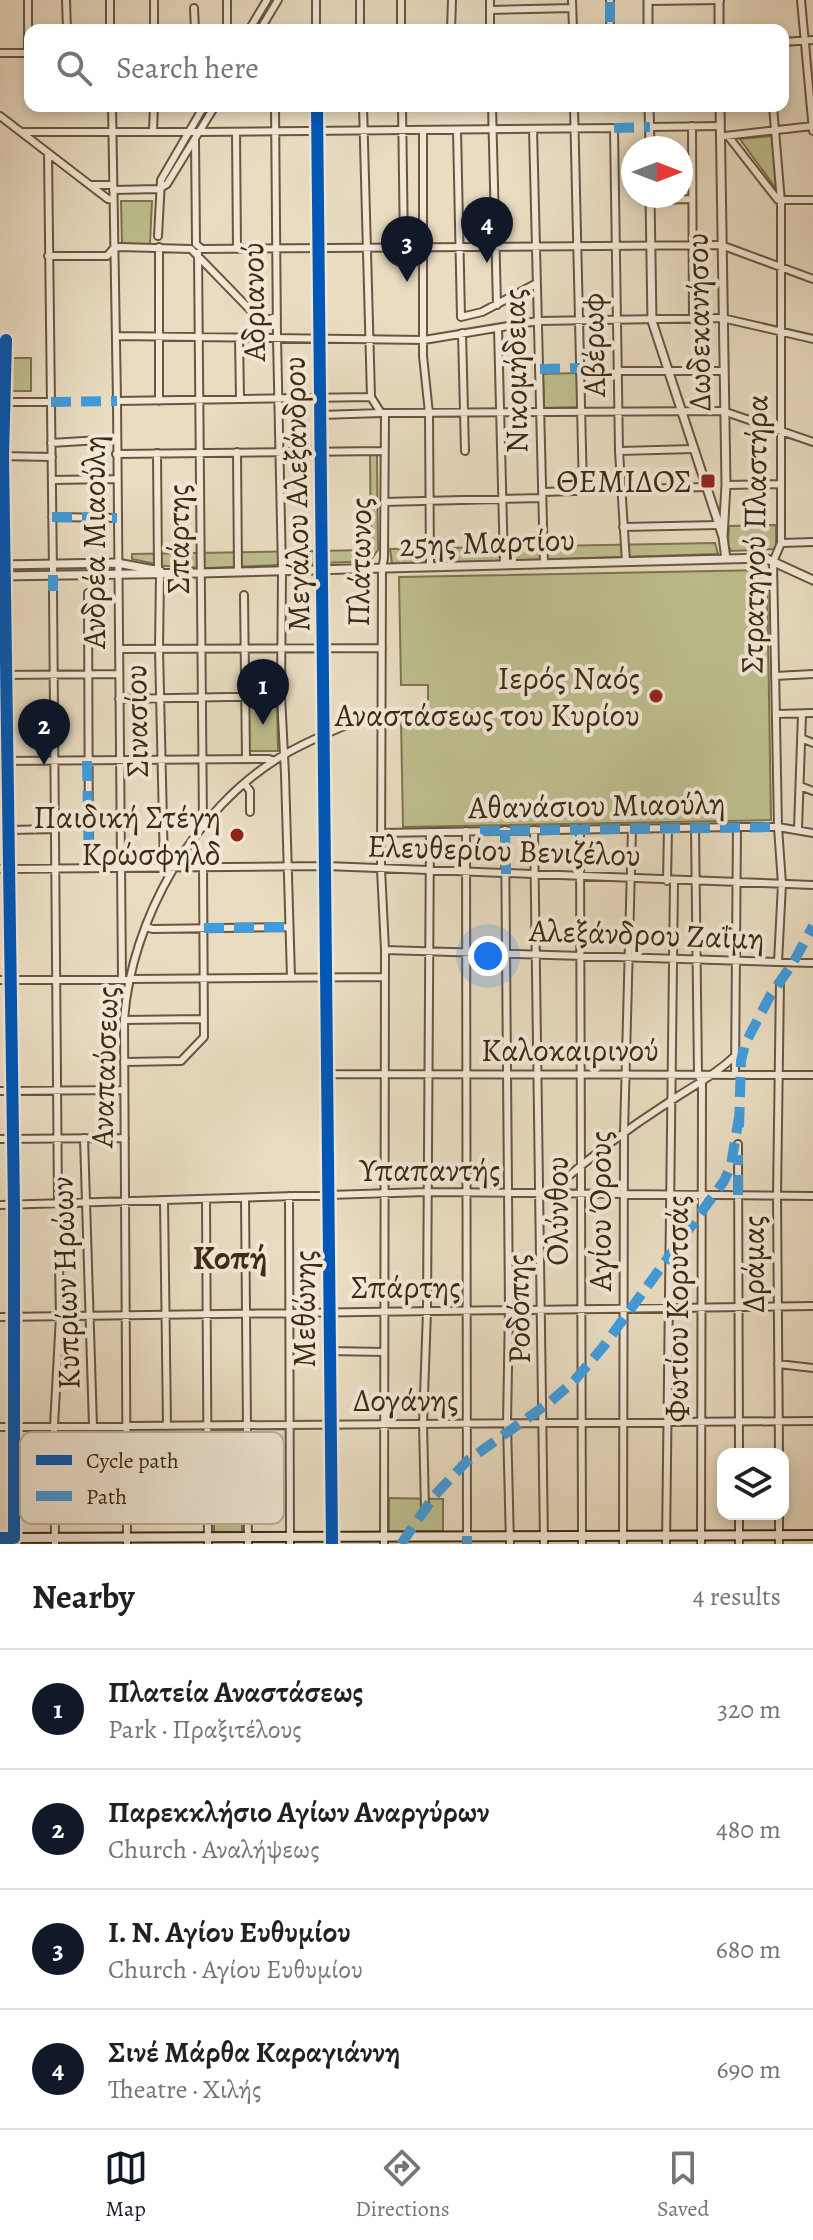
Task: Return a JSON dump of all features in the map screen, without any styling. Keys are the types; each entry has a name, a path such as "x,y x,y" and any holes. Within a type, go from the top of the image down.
{"main road":[{"path":"14,1541 384,1540 467,1536 510,1540 739,1540 813,1535"}],"street":[{"path":"28,0 28,24"},
{"path":"66,0 67,24"},
{"path":"110,0 110,24"},
{"path":"154,0 154,24"},
{"path":"227,0 227,24"},
{"path":"253,24 267,0"},
{"path":"264,24 278,0"},
{"path":"316,0 316,24"},
{"path":"360,0 360,24"},
{"path":"401,0 401,24"},
{"path":"451,24 452,0"},
{"path":"490,0 490,24"},
{"path":"572,0 573,24"},
{"path":"610,0 610,22"},
{"path":"648,24 648,1 719,0 719,24"},
{"path":"724,136 813,128 801,0"},
{"path":"194,8 195,24"},
{"path":"490,10 572,8"},
{"path":"789,41 813,40"},
{"path":"0,53 24,53"},
{"name":"Ανδρέα Μιαούλη","path":"112,112 119,699 126,978"},
{"path":"153,131 154,112"},
{"path":"158,236 159,189 163,174 200,112"},
{"path":"91,185 159,189 171,179 211,112"},
{"name":"Αδριανού","path":"275,112 283,649 281,696 291,977"},
{"name":"Μεγάλου Αλεξάνδρου","path":"317,112 328,1074"},
{"path":"363,112 371,397 383,413"},
{"path":"402,112 404,247"},
{"path":"492,112 497,305"},
{"path":"574,112 583,491"},
{"path":"649,112 650,136"},
{"name":"Δωδεκανήσου","path":"720,112 724,136 721,245 726,485 723,537"},
{"name":"Στρατηγού Πλαστήρα","path":"774,112 781,202 781,543 773,562 778,827 782,884 778,962"},
{"path":"0,116 113,200"},
{"path":"692,126 692,136"},
{"path":"650,127 720,126"},
{"path":"21,132 112,130 188,132 197,136 236,132 575,128"},
{"name":"Αβέρωφ","path":"575,128 614,128 620,489 626,562"},
{"name":"Νικομήδειας","path":"533,129 544,564"},
{"path":"423,130 430,567"},
{"path":"457,130 461,317 497,305 537,283"},
{"path":"41,147 43,131"},
{"path":"236,132 237,249"},
{"path":"197,136 196,244 202,249 721,245 813,279"},
{"path":"724,136 781,202 813,200"},
{"path":"48,153 53,575"},
{"path":"650,208 652,321 723,537 726,559"},
{"path":"692,208 693,319"},
{"path":"159,247 159,401"},
{"path":"48,256 107,256 114,248 191,249 261,321"},
{"name":"Σπάρτης","path":"198,253 203,825"},
{"path":"261,321 277,317"},
{"path":"116,336 424,340 538,321 722,318 813,339"},
{"path":"257,337 261,321"},
{"path":"498,328 504,565"},
{"path":"462,333 465,451"},
{"path":"239,338 240,399"},
{"path":"0,1538 14,1541 10,830 4,761 3,675 2,456 6,340"},
{"path":"617,371 723,371"},
{"path":"117,401 371,397"},
{"path":"4,402 51,402"},
{"path":"321,415 723,411 813,442"},
{"name":"Πλάτωνος","path":"383,413 381,869 385,950 384,1540"},
{"path":"51,443 116,439"},
{"path":"619,451 694,449"},
{"path":"116,454 383,451"},
{"path":"237,452 238,572"},
{"name":"Σινασίου","path":"157,453 164,867"},
{"path":"2,456 52,457"},
{"path":"52,480 117,479"},
{"path":"726,485 781,484"},
{"path":"384,502 502,500 583,491 705,487"},
{"path":"52,517 117,518"},
{"path":"623,527 718,525"},
{"path":"781,543 813,542"},
{"name":"25ης Μαρτίου","path":"3,576 765,558 813,580"},
{"name":"25ης Μαρτίου","path":"3,565 117,563 138,565 159,572"},
{"path":"53,591 58,1204"},
{"path":"88,593 89,868"},
{"path":"244,595 246,759"},
{"path":"119,649 382,648"},
{"path":"3,675 119,674"},
{"path":"775,676 813,674"},
{"path":"119,699 281,696"},
{"name":"Αναπαύσεως","path":"127,1432 126,978 173,867 203,825 245,784 283,755 382,710"},
{"path":"776,714 813,713"},
{"path":"798,829 802,714"},
{"path":"801,738 813,743"},
{"path":"4,761 274,761"},
{"path":"245,784 250,791 250,812"},
{"path":"800,786 813,791"},
{"path":"735,1074 737,827"},
{"name":"Αθανάσιου Μιαούλη","path":"381,833 737,827 778,827 813,833"},
{"path":"666,1540 671,959 668,828"},
{"path":"695,828 698,1074"},
{"path":"10,830 55,829"},
{"name":"Ολύνθου","path":"580,829 582,1540"},
{"name":"Αγίου Όρους","path":"623,1540 624,1133 632,829"},
{"path":"505,830 510,1540"},
{"name":"Ροδόπης","path":"534,830 544,1540"},
{"path":"466,831 467,1536"},
{"path":"425,1508 423,1424 427,1311 430,832"},
{"name":"Ελευθερίου Βενιζέλου","path":"0,869 326,866 813,885"},
{"path":"124,1062 181,1061 204,1037 203,867"},
{"path":"146,927 289,927"},
{"name":"Αλεξάνδρου Ζαΐμη","path":"385,950 813,963"},
{"path":"0,980 385,977"},
{"path":"778,1074 780,982"},
{"path":"0,1020 11,1019"},
{"path":"124,1020 204,1019"},
{"path":"549,1193 581,1163 670,1101 715,1074 736,1054"},
{"name":"Καλοκαιρινού","path":"328,1074 813,1075"},
{"name":"Μεθώνης","path":"328,1074 332,1540"},
{"name":"Φωτίου Κορυτσάς","path":"698,1074 702,1083 701,1540"},
{"name":"Δράμας","path":"778,1074 779,1448"},
{"path":"0,1091 124,1090"},
{"name":"Κυπρίων Ηρώων","path":"84,1138 93,1426"},
{"path":"0,1139 125,1138"},
{"path":"738,1144 739,1448"},
{"name":"Υπαπαντής","path":"0,1205 427,1192 813,1196"},
{"path":"289,1196 290,1540"},
{"path":"245,1198 247,1432"},
{"path":"206,1200 207,1432"},
{"path":"164,1201 167,1426"},
{"path":"54,1432 60,1316 59,1263"},
{"name":"Σπάρτης","path":"0,1317 813,1306"},
{"path":"330,1351 384,1352"},
{"path":"778,1364 813,1368"},
{"name":"Δογάνης","path":"0,1427 813,1421"}],"green space":[{"path":"772,136 777,190 740,139"},
{"path":"121,201 152,201 150,244 122,244"},
{"path":"8,358 31,358 31,391 8,391"},
{"path":"578,373 579,407 544,408 543,374"},
{"path":"377,454 378,550 370,561 207,568 165,566 132,559 132,554 371,550 370,455"},
{"path":"776,525 776,549 731,551 728,545 729,526"},
{"path":"715,543 718,554 392,564 390,549"},
{"path":"767,570 771,820 403,827 401,719 428,718 428,685 401,685 399,577"},
{"path":"277,698 278,751 248,751 247,699"},
{"path":"213,1430 241,1431 241,1432"},
{"path":"389,1498 443,1499 443,1531 389,1531"},
{"path":"214,1524 242,1524 242,1532 214,1532"}],"marked path":[{"path":"610,0 610,22"},
{"path":"614,128 650,127"},
{"path":"540,369 580,368"},
{"path":"51,402 117,401"},
{"path":"52,517 117,518"},
{"path":"53,575 53,591"},
{"path":"87,761 89,868"},
{"path":"480,831 778,827"},
{"path":"505,830 506,874"},
{"path":"739,1127 741,1061 745,1044 813,926"},
{"path":"204,928 289,927"},
{"path":"401,1544 435,1495 467,1461 550,1402 574,1381 603,1347 724,1181 731,1165 739,1117"},
{"path":"738,1155 738,1195"},
{"path":"467,1536 467,1544"}],"cycle path":[{"path":"317,112 332,1544"},
{"path":"0,1538 14,1538 14,1205 3,456 6,340"}],"place":[{"name":"Σινέ Μάρθα Καραγιάννη","path":"487,263"},
{"name":"Ι. Ν. Αγίου Ευθυμίου","path":"407,282"},
{"name":"ΘΕΜΙΔΟΣ","path":"708,481"},
{"name":"Ιερός Ναός Αναστάσεως του Κυρίου","path":"656,696"},
{"name":"Πλατεία Αναστάσεως","path":"263,725"},
{"name":"Παρεκκλήσιο Αγίων Αναργύρων","path":"44,765"},
{"name":"Παιδική Στέγη Κρώσφηλδ","path":"237,835"}],"district":[{"name":"Κοπή","path":"230,1257"}]}
